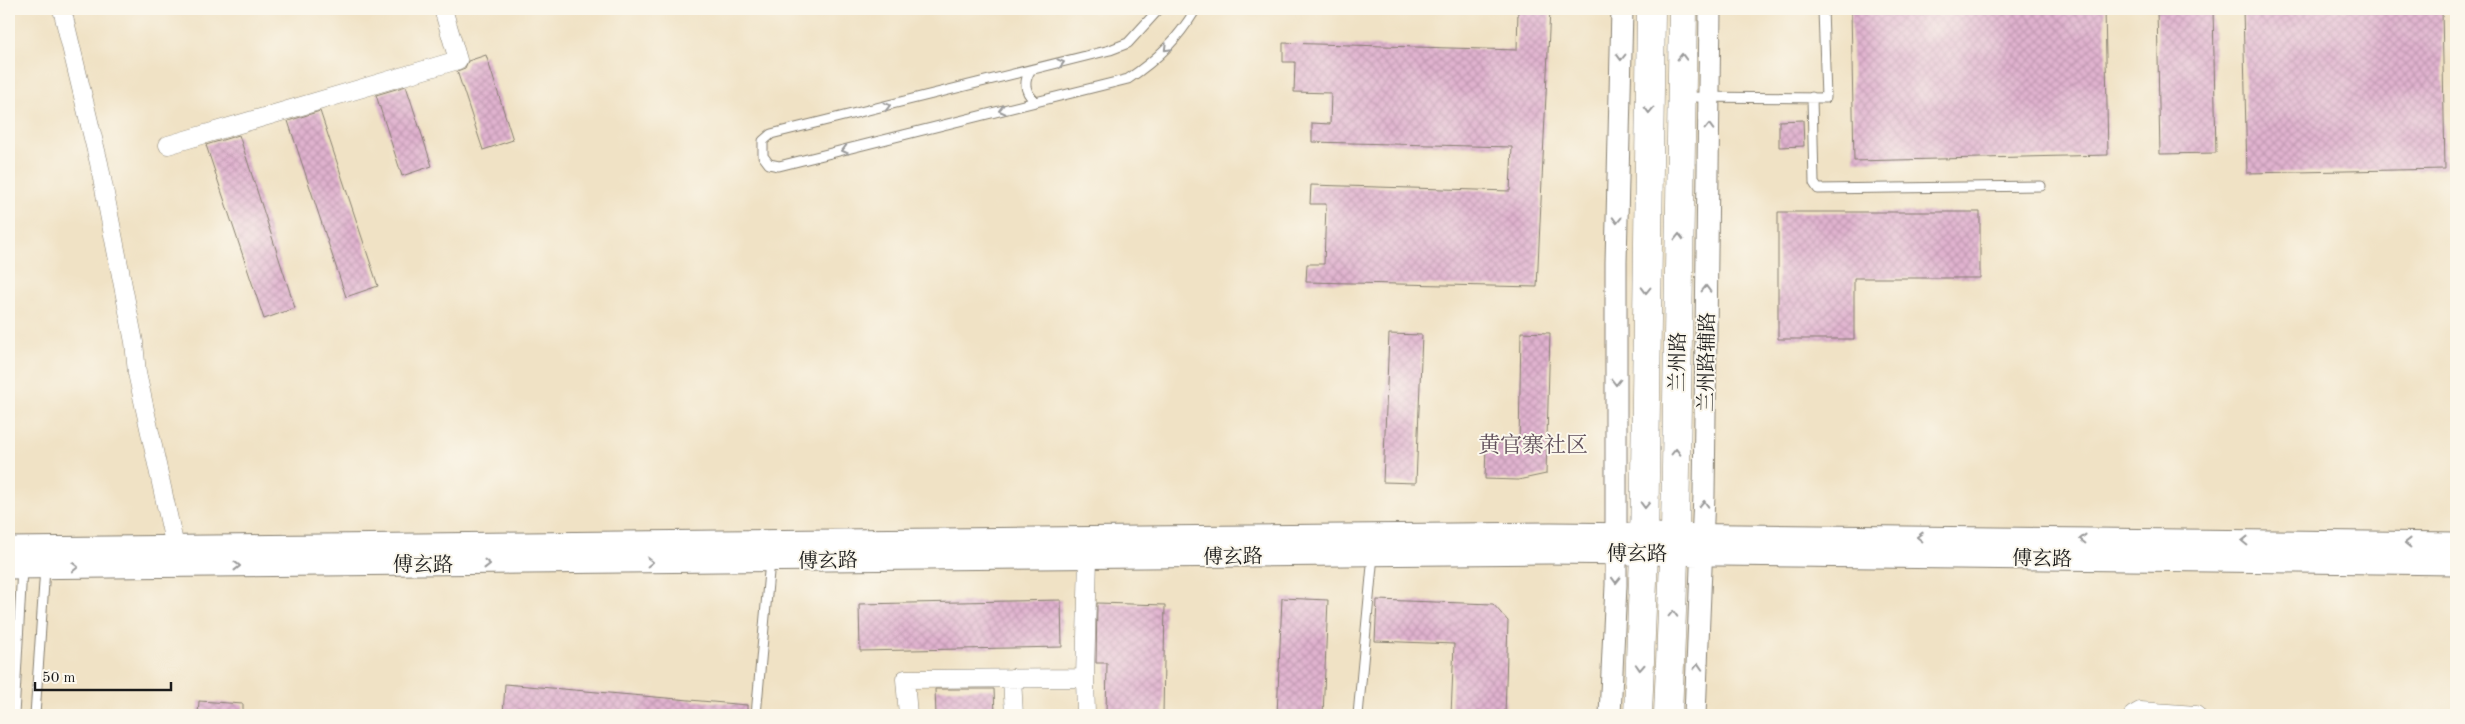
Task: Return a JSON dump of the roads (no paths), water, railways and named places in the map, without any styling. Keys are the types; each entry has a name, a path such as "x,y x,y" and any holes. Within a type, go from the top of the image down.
{"main road":[{"name":"兰州路","path":"1638,715 1644,543 1651,9"},
{"name":"兰州路","path":"1668,715 1675,543 1683,9"}],"street":[{"path":"62,9 100,163 134,342 136,373 175,547"},
{"path":"168,145 458,60 443,9"},
{"path":"1610,715 1616,543 1616,262 1622,9"},
{"name":"兰州路辅路","path":"1695,715 1703,544 1710,9"},
{"name":"傅玄路","path":"15,568 1373,554 1616,543"},
{"name":"傅玄路","path":"9,548 1675,543 2456,564"},
{"name":"傅玄路","path":"1703,544 2456,543"},
{"path":"1086,715 1088,557"},
{"path":"1012,678 1014,715"},
{"path":"908,715 906,680 1085,678"},
{"path":"2133,715 2140,711 2196,715"}],"lane":[{"path":"1159,9 1128,43 1030,71 771,134 764,141 762,151 769,164 780,166 1128,79 1153,62 1181,34 1196,9"},
{"path":"1681,98 1826,98 1823,9"},
{"path":"1030,71 1026,78 1027,92 1036,102"},
{"path":"1812,97 1814,182 1818,189 2041,186"},
{"path":"1358,715 1373,554"},
{"path":"756,715 770,561"},
{"path":"14,715 15,568"},
{"path":"35,715 45,568"}],"district":[{"name":"黄官寨社区","path":"1533,444"}]}
